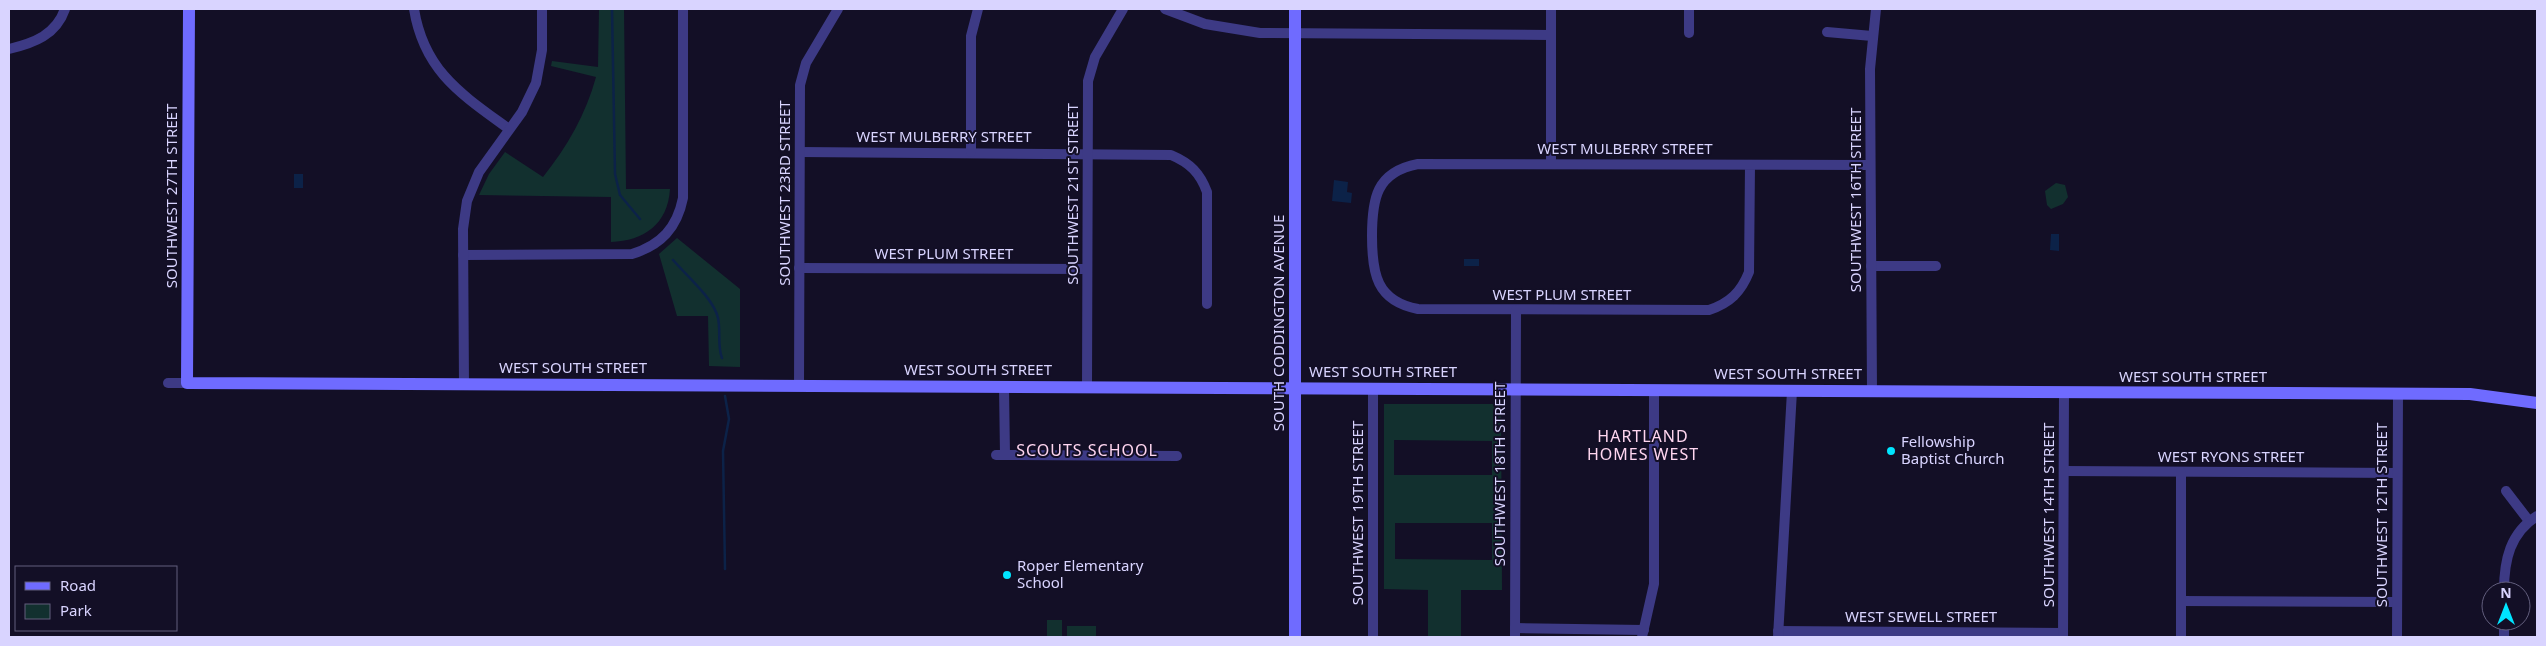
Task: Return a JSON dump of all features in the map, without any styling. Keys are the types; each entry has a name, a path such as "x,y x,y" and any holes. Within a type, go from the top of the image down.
{"street":[{"name":"SOUTHWEST 27TH STREET","path":"187,383 189,9"},
{"path":"414,9 422,40 440,72 464,96 509,129"},
{"path":"464,384 464,217 472,185 478,172 522,112 536,83 542,50 542,9"},
{"path":"463,255 621,255 644,250 664,237 676,222 683,198 684,9"},
{"name":"SOUTHWEST 23RD STREET","path":"799,386 802,74 838,9"},
{"path":"970,152 971,36 978,9"},
{"name":"SOUTHWEST 21ST STREET","path":"1087,387 1088,81 1091,67 1123,9"},
{"path":"1165,9 1205,24 1234,30 1295,33 1550,35"},
{"name":"SOUTH CODDINGTON AVENUE","path":"1295,9 1295,637"},
{"path":"1550,9 1551,164"},
{"path":"1689,9 1689,33"},
{"name":"SOUTHWEST 16TH STREET","path":"1872,391 1870,165 1872,36 1876,9"},
{"path":"9,49 40,39 51,32 64,12"},
{"path":"1827,32 1872,36"},
{"name":"WEST MULBERRY STREET","path":"800,152 1162,154 1192,163 1203,182 1208,205 1207,304"},
{"name":"WEST MULBERRY STREET","path":"1392,299 1378,281 1372,262 1372,211 1377,192 1384,181 1399,170 1418,164 1870,165"},
{"name":"WEST PLUM STREET","path":"1392,299 1402,305 1418,309 1698,311 1720,306 1731,300 1744,283 1750,265 1750,165"},
{"path":"1871,266 1936,266"},
{"name":"WEST PLUM STREET","path":"800,268 1087,269"},
{"name":"SOUTHWEST 18TH STREET","path":"1515,633 1516,310"},
{"name":"WEST SOUTH STREET","path":"168,383 2470,394 2537,403"},
{"path":"1004,387 1000,455 1178,456"},
{"name":"SOUTHWEST 19TH STREET","path":"1373,388 1373,637"},
{"path":"1515,633 1643,634 1654,584 1654,390"},
{"path":"1778,634 1792,391"},
{"name":"SOUTHWEST 14TH STREET","path":"2063,635 2064,392"},
{"name":"SOUTHWEST 12TH STREET","path":"2397,637 2398,394"},
{"name":"WEST RYONS STREET","path":"2064,471 2397,473"},
{"path":"2181,472 2181,637"},
{"path":"2505,581 2508,552 2518,533 2533,518 2506,491"},
{"path":"2181,601 2397,602"},
{"name":"WEST SEWELL STREET","path":"1778,634 2063,635"}],"green space":[{"path":"599,9 624,9 626,189 670,189 665,212 652,228 634,238 611,242 611,197 479,195 489,174 505,152 543,177 560,154 575,130 587,104 596,77 551,66 552,61 598,67"},
{"path":"2056,183 2065,185 2068,197 2063,204 2051,209 2047,205 2045,191"},
{"path":"677,238 740,289 740,367 709,366 708,316 677,316 659,254"},
{"path":"1384,404 1501,404 1502,590 1461,590 1461,637 1428,637 1428,590 1384,589","holes":["1394,440 1492,441 1492,475 1394,475","1395,523 1492,523 1492,560 1395,559"]},
{"path":"1047,620 1062,620 1062,637 1047,637"},
{"path":"1067,626 1096,626 1096,637 1067,637"}],"water":[{"path":"294,174 303,174 303,188 294,188"},
{"path":"1334,180 1348,182 1347,192 1352,193 1351,203 1332,201"},
{"path":"2051,234 2059,234 2059,251 2050,250"},
{"path":"1464,259 1479,259 1479,266 1464,266"}],"waterway":[{"path":"612,9 615,174 620,195 640,219"},
{"path":"673,260 711,303 718,318 722,358"},
{"path":"725,396 729,419 723,451 725,569"}],"place":[{"name":"Fellowship Baptist Church","path":"1891,451"},
{"name":"Roper Elementary School","path":"1007,575"}],"district":[{"name":"HARTLAND HOMES WEST","path":"1643,445"},
{"name":"SCOUTS SCHOOL","path":"1087,450"}]}
